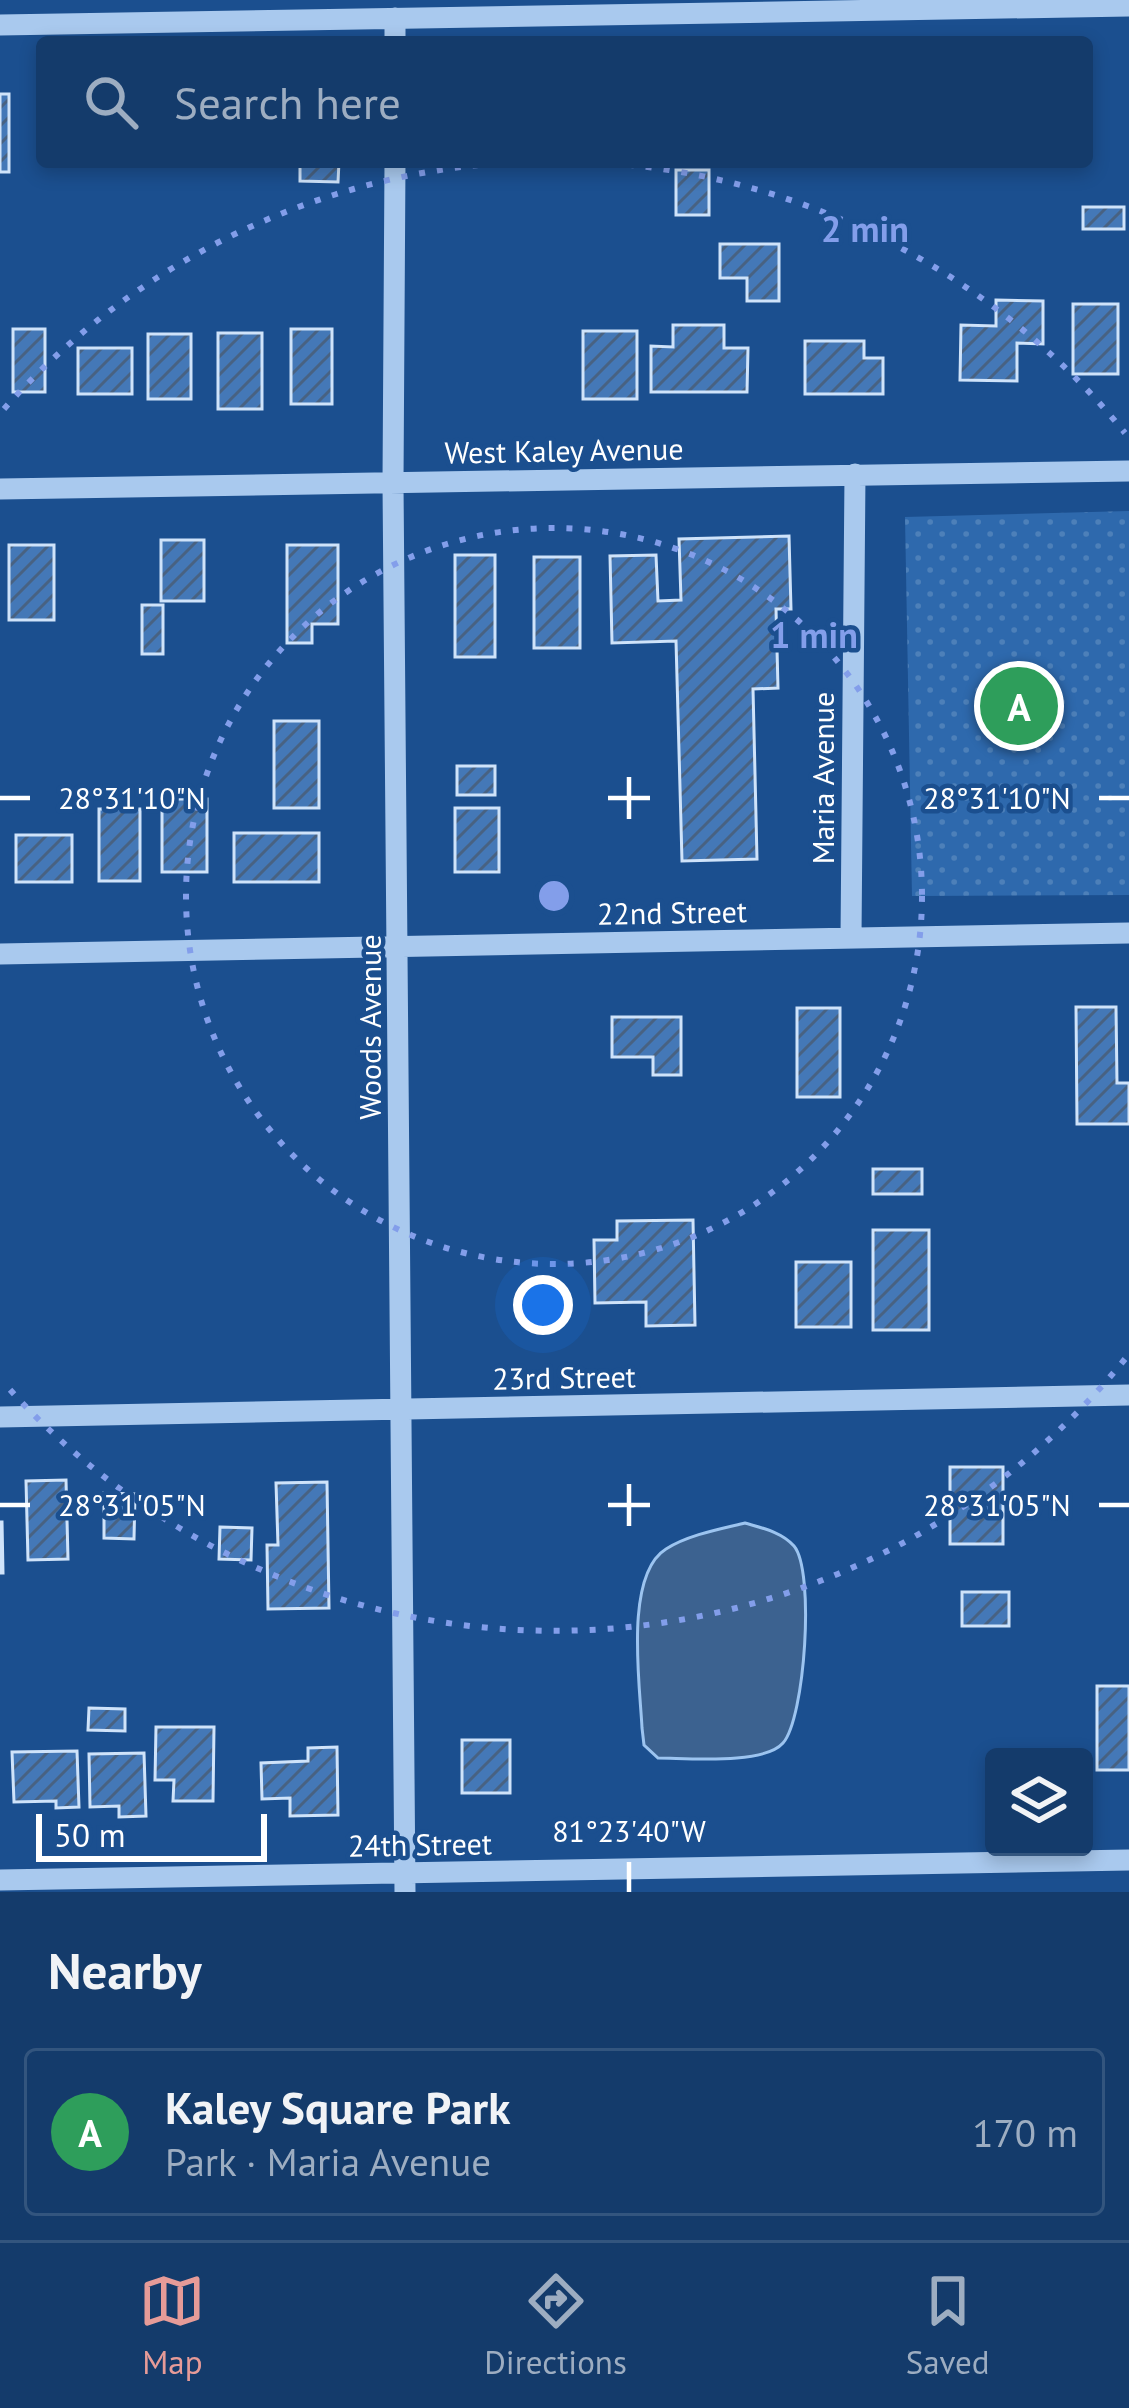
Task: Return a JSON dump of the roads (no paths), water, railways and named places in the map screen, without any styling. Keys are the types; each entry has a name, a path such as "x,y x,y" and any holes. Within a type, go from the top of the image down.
{"street":[{"path":"0,25 1129,6"},
{"path":"395,18 395,36"},
{"name":"Woods Avenue","path":"395,168 393,483 405,1883"},
{"name":"West Kaley Avenue","path":"0,489 1129,471"},
{"name":"Maria Avenue","path":"850,938 855,474"},
{"name":"22nd Street","path":"0,954 1129,934"},
{"name":"23rd Street","path":"0,1417 1129,1395"},
{"name":"24th Street","path":"0,1880 405,1883 1129,1860"}],"place":[{"name":"Kaley Square Park","path":"1019,706"}]}
